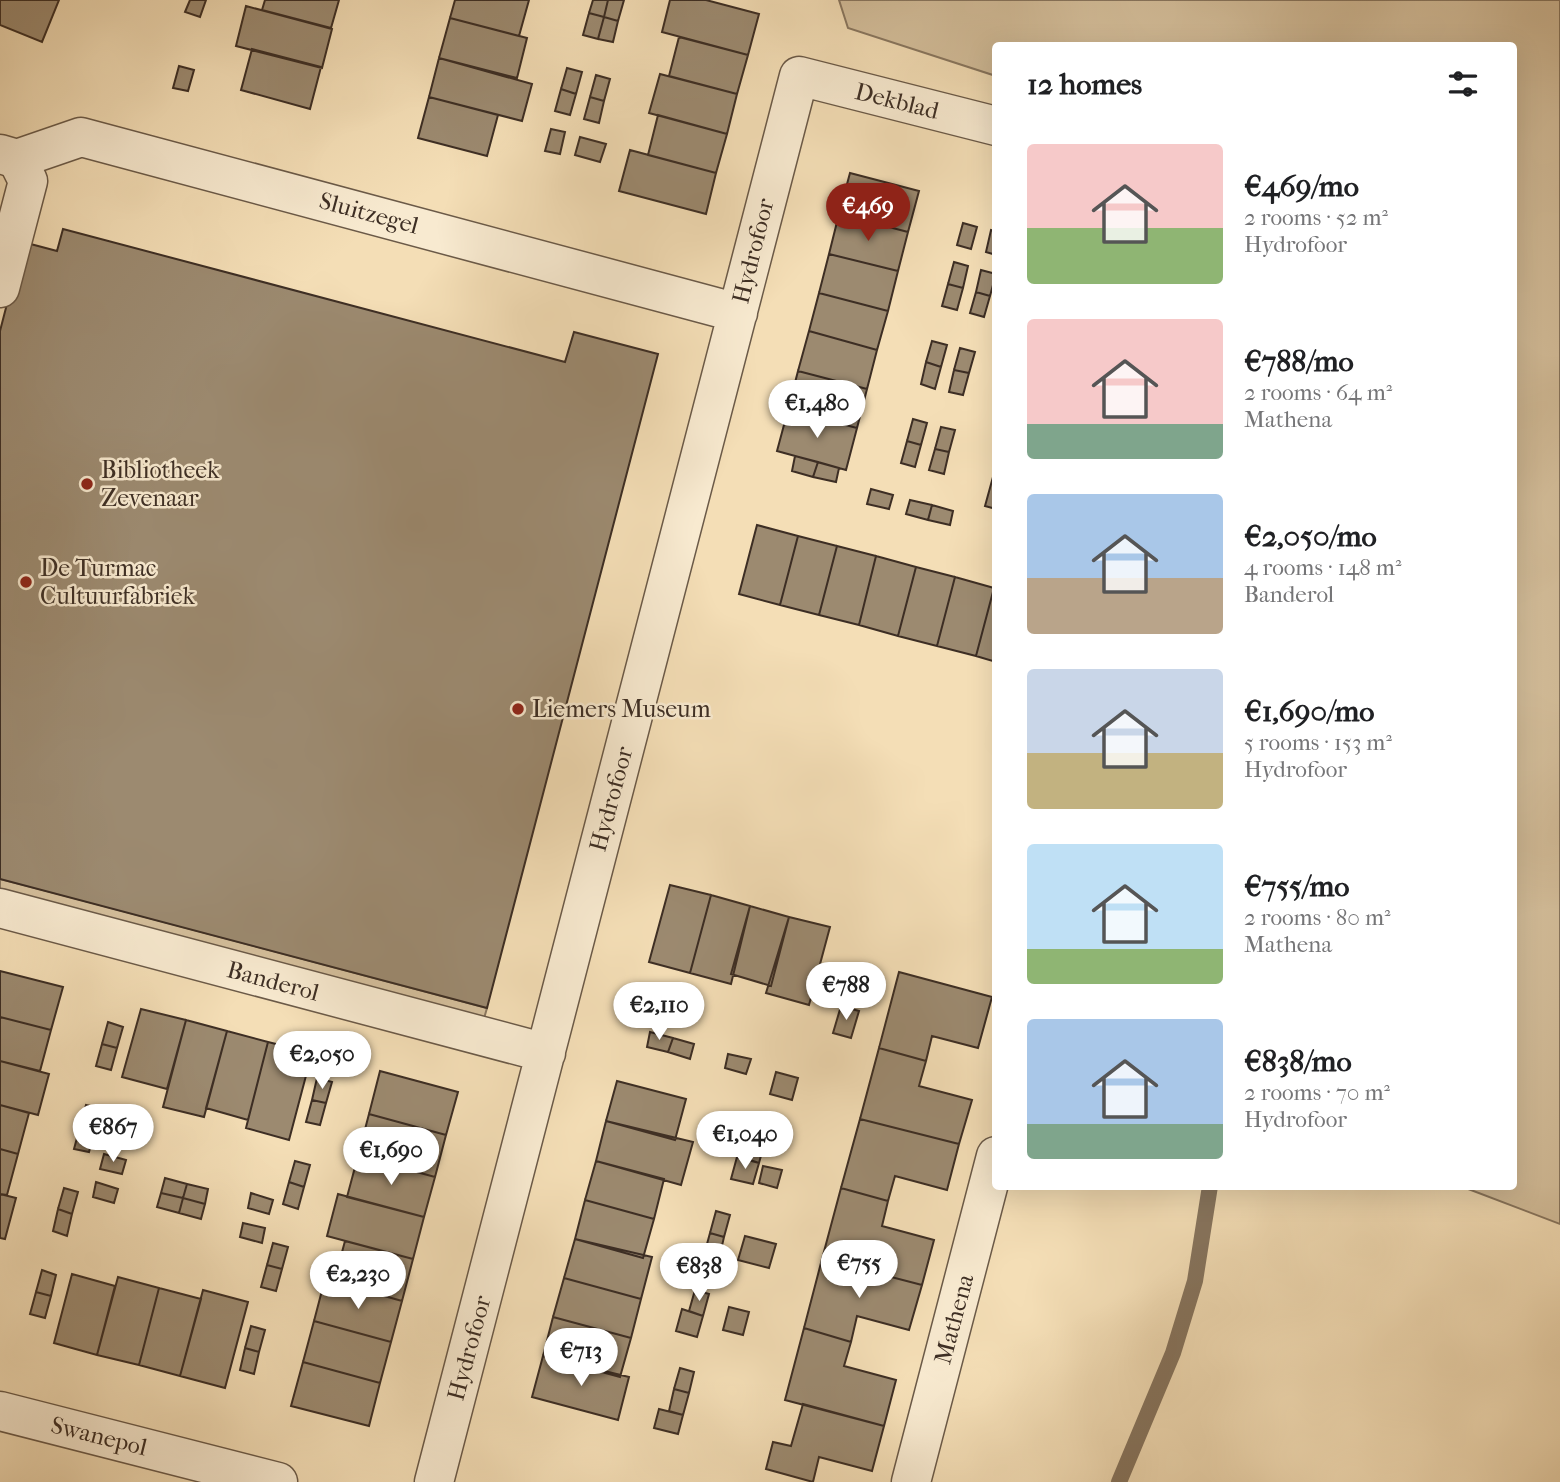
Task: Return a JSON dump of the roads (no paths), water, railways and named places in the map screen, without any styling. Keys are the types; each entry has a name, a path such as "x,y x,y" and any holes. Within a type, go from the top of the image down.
{"street":[{"name":"Dekblad","path":"799,76 992,125"},
{"name":"Hydrofoor","path":"434,1482 799,76"},
{"name":"Sluitzegel","path":"8,156 81,137 738,313"},
{"path":"0,288 28,181 8,156"},
{"name":"Banderol","path":"0,908 546,1053"},
{"name":"Mathena","path":"911,1482 992,1171"},
{"name":"Swanepol","path":"0,1411 278,1482"}],"waterway":[{"path":"1119,1482 1173,1353 1195,1281 1209,1190"}],"place":[{"name":"Bibliotheek Zevenaar","path":"87,484"},
{"name":"De Turmac Cultuurfabriek","path":"26,582"},
{"name":"Liemers Museum","path":"518,709"}]}
